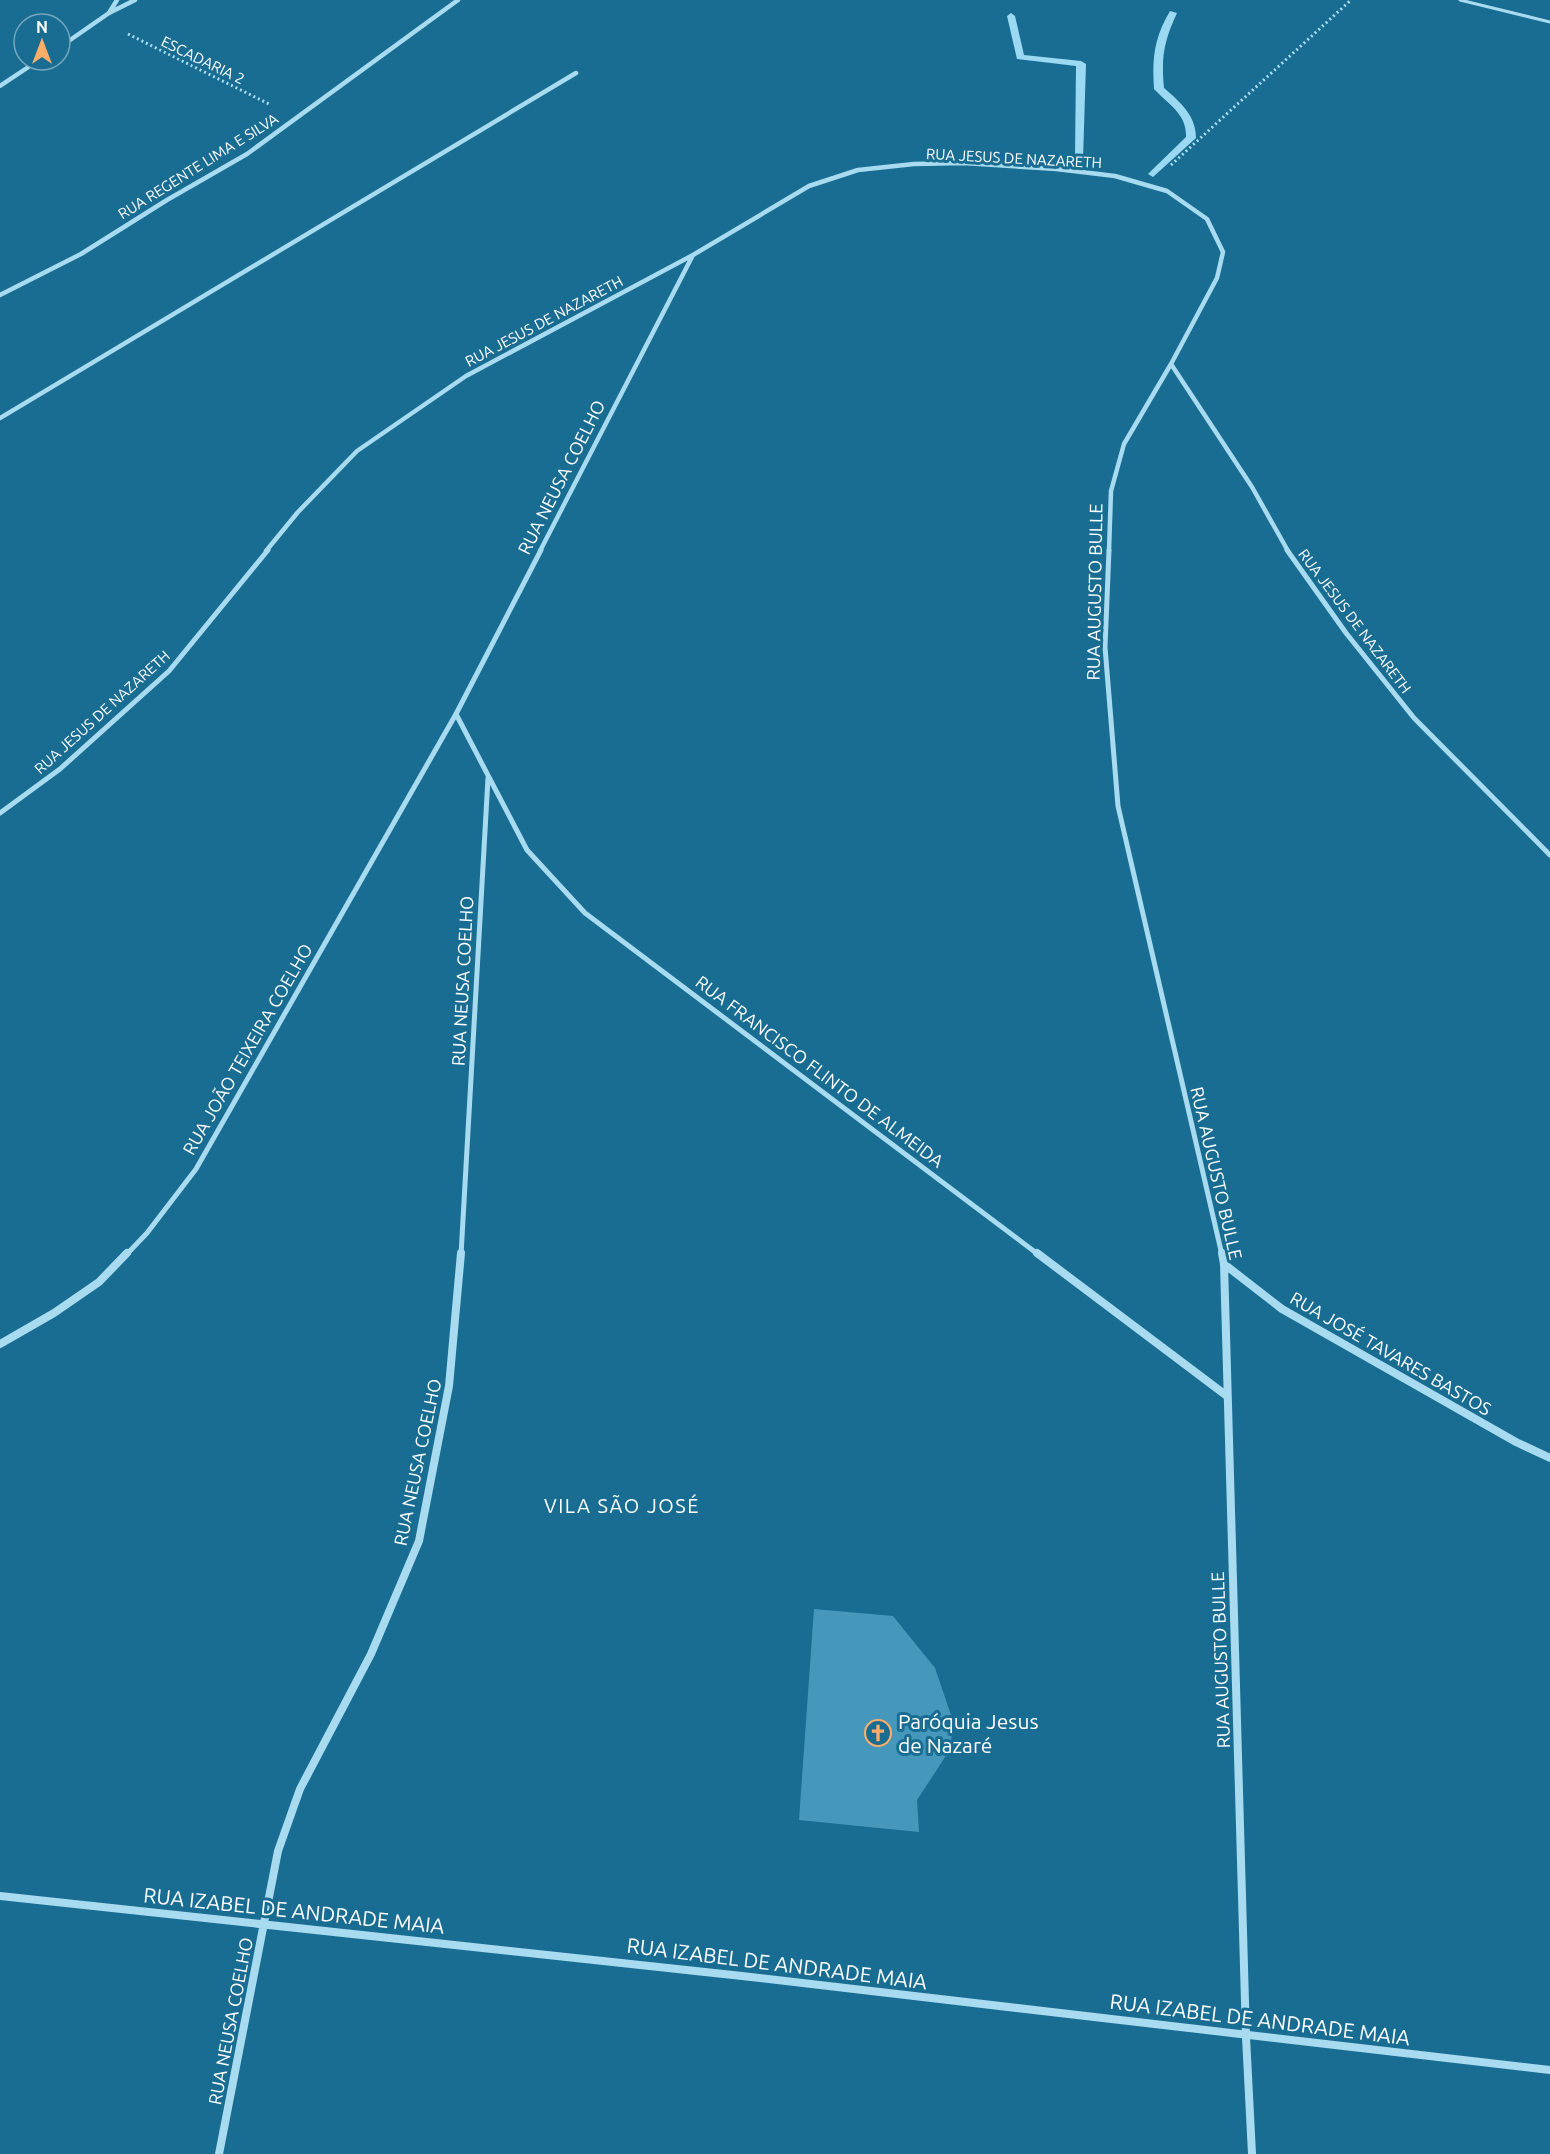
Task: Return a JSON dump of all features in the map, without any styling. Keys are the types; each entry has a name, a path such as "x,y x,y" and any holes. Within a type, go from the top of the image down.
{"street":[{"path":"109,13 117,0"},
{"path":"72,39 109,13 135,0"},
{"name":"RUA REGENTE LIMA E SILVA","path":"0,295 81,254 166,200 247,154 458,0"},
{"path":"0,86 21,72"},
{"path":"0,418 576,73"},
{"name":"RUA JESUS DE NAZARETH","path":"0,813 60,769 170,671 298,512 357,451 466,376 693,255 809,186 858,170 914,164 964,164 1056,169 1115,176 1167,191 1208,219 1223,252 1216,278 1171,364 1252,487 1296,565 1346,633 1414,718 1538,846 1550,855"},
{"name":"RUA NEUSA COELHO","path":"456,714 693,255"},
{"name":"RUA AUGUSTO BULLE","path":"1171,364 1124,444 1112,491 1105,647 1118,807 1224,1264 1246,2037 1252,2154"},
{"name":"RUA FRANCISCO FLINTO DE ALMEIDA","path":"456,714 527,849 585,913 1227,1396"},
{"name":"RUA JOÃO TEIXEIRA COELHO","path":"0,1344 54,1313 99,1282 147,1233 196,1169 456,714"},
{"name":"RUA NEUSA COELHO","path":"219,2154 278,1851 300,1790 371,1654 419,1541 449,1386 463,1228 488,778"},
{"name":"RUA JOSÉ TAVARES BASTOS","path":"1224,1264 1282,1308 1516,1442 1550,1458"},
{"name":"RUA IZABEL DE ANDRADE MAIA","path":"0,1896 741,1976 1246,2037 1550,2070"}],"lane":[{"path":"1460,0 1548,22 1550,16"}],"path":[{"path":"1148,185 1351,0"},
{"name":"ESCADARIA 2","path":"100,21 297,118"}],"building":[{"name":"Paróquia Jesus de Nazaré","path":"814,1609 893,1616 935,1668 952,1718 951,1748 917,1800 919,1832 799,1820"}],"waterway":[{"path":"1153,174 1191,138 1186,116 1177,104 1159,89 1157,61 1162,35 1173,13"},
{"path":"1011,16 1020,57 1081,64 1080,157"}],"place":[{"name":"Paróquia Jesus de Nazaré","path":"878,1733"}],"district":[{"name":"VILA SÃO JOSÉ","path":"622,1505"}]}
